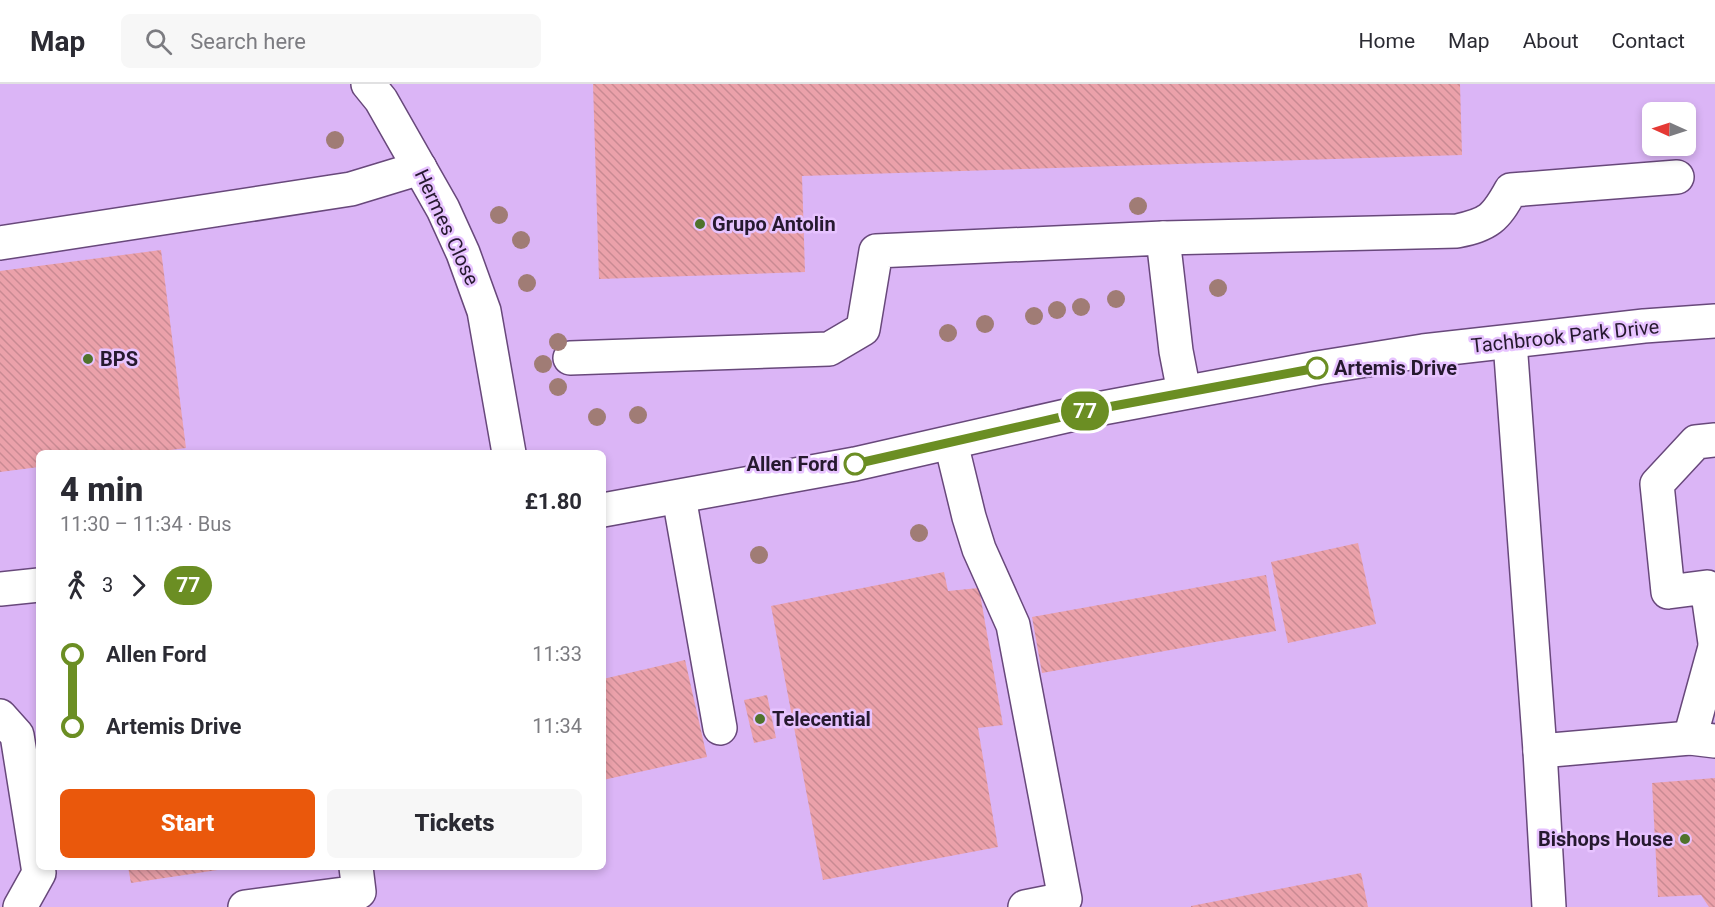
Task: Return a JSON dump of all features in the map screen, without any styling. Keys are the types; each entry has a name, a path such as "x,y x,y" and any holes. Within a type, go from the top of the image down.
{"street":[{"name":"Hermes Close","path":"368,84 381,100 420,168 464,253 484,311 508,450"},
{"path":"0,243 351,189 420,168"},
{"path":"570,358 829,349 863,329 876,251 1163,238 1457,231 1479,226 1494,217 1511,190 1677,177"},
{"path":"1163,238 1176,351 1184,392"},
{"name":"Tachbrook Park Drive","path":"606,509 855,464 1092,410 1356,362 1423,351 1644,326 1715,321"},
{"path":"1510,342 1549,907"},
{"path":"1540,751 1703,740 1715,645 1707,587 1668,592 1657,484 1696,442 1715,440"},
{"path":"951,443 979,549 1014,625 1065,899 1025,907"},
{"path":"679,497 720,728"},
{"path":"0,589 36,585"},
{"path":"0,716 17,735 36,854"},
{"path":"20,907 39,870"},
{"path":"244,907 359,892 356,870"}],"shaded area":[{"path":"0,84 1715,84 1715,907 0,907"}],"building":[{"name":"Grupo Antolin","path":"593,84 1460,84 1462,155 802,176 805,272 599,279"},
{"name":"BPS","path":"161,250 186,448 36,450 36,467 0,472 0,271"},
{"path":"1358,543 1376,624 1288,643 1271,562"},
{"path":"944,572 948,591 979,588 1003,725 978,728 998,847 823,880 771,606"},
{"path":"1266,575 1276,631 1042,673 1032,617"},
{"path":"685,660 707,757 606,779 606,678"},
{"name":"Telecential","path":"767,695 776,738 754,743 744,700"},
{"name":"Bishops House","path":"1715,778 1715,907 1709,907 1701,895 1658,897 1652,783"},
{"path":"129,870 218,870 131,883"},
{"path":"1361,873 1368,907 1191,907 1191,906"}],"bus line":[{"name":"77","path":"855,464 1092,410 1317,368"}],"place":[{"name":"Grupo Antolin","path":"700,224"},
{"name":"BPS","path":"88,359"},
{"name":"Artemis Drive","path":"1317,368"},
{"name":"Allen Ford","path":"855,464"},
{"name":"Telecential","path":"760,719"},
{"name":"Bishops House","path":"1685,839"}]}
